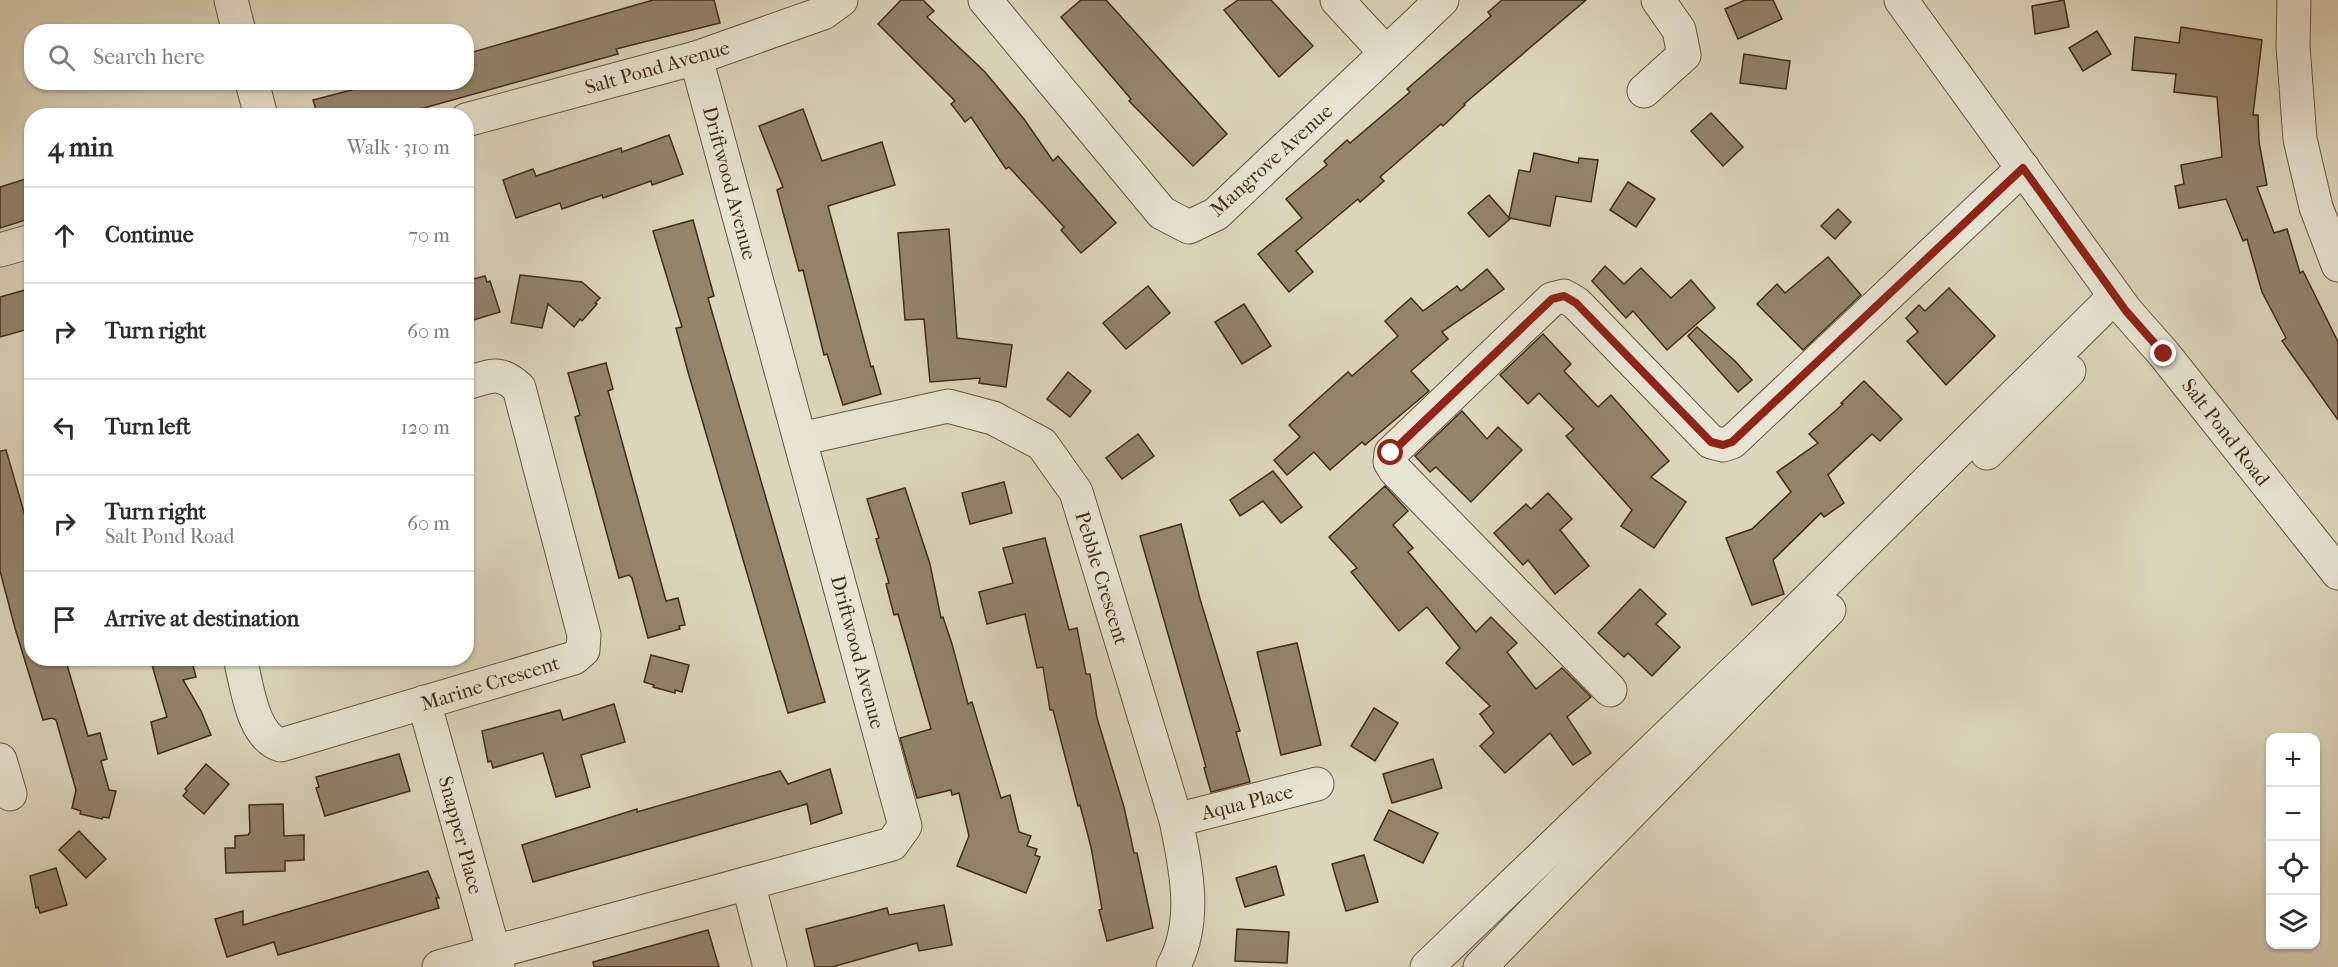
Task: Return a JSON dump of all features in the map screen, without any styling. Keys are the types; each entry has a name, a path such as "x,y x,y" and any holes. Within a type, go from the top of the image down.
{"street":[{"path":"231,0 237,24"},
{"name":"Salt Pond Avenue","path":"474,118 696,58 823,13 842,0"},
{"name":"Mangrove Avenue","path":"985,0 1162,213 1189,227 1216,214 1442,0"},
{"path":"1336,0 1386,53"},
{"path":"1644,91 1684,56 1679,30 1658,0"},
{"name":"Salt Pond Road","path":"1901,0 2120,303 2164,354 2338,573"},
{"path":"2290,1 2300,139 2316,207 2338,265"},
{"name":"Driftwood Avenue","path":"439,967 495,960 748,883 892,844 905,826 696,58"},
{"path":"254,90 259,108"},
{"path":"1610,690 1395,470 1390,462 1391,453 1552,299 1564,296 1576,303 1711,442 1723,445 1732,442 2023,168"},
{"path":"0,250 24,243"},
{"path":"1427,967 2120,303"},
{"path":"1480,967 1928,507 2030,412 2120,303"},
{"name":"Marine Crescent","path":"242,666 260,731 270,742 281,745 574,658 583,650 584,635 519,388 509,379 497,375 474,381"},
{"name":"Pebble Crescent","path":"800,439 948,406 993,418 1042,444 1076,492 1176,820 1186,869 1189,917 1180,955 1173,967"},
{"name":"Snapper Place","path":"424,702 495,960"},
{"path":"0,760 10,794"},
{"name":"Aqua Place","path":"1176,820 1317,784"},
{"path":"748,883 770,967"}],"building":[{"path":"653,0 714,0 720,23 616,49 618,54 424,108 316,108 313,100 351,90 474,90 474,52"},
{"path":"901,0 923,0 934,11 927,17 985,72 1024,119 1053,161 1058,156 1116,223 1081,253 1061,230 1064,227 1009,167 1006,169 971,117 965,122 951,104 955,101 878,24"},
{"path":"1081,0 1106,0 1227,134 1193,166 1129,101 1131,99 1061,17"},
{"path":"1238,0 1271,0 1313,46 1279,77 1224,10"},
{"path":"1502,0 1586,0 1464,104 1443,126 1441,124 1380,177 1384,181 1360,202 1358,199 1296,251 1313,272 1289,292 1258,254 1302,218 1286,199 1327,165 1324,161 1347,140 1350,143 1410,92 1407,89 1491,16 1488,12"},
{"path":"1745,0 1773,0 1782,19 1738,39 1725,9"},
{"path":"2064,0 2069,27 2035,34 2032,6"},
{"path":"2181,27 2262,40 2253,115 2258,115 2259,142 2267,185 2257,187 2274,233 2287,229 2300,273 2303,271 2338,342 2338,420 2282,341 2286,338 2262,292 2247,239 2243,241 2226,199 2179,208 2175,186 2184,184 2181,165 2222,157 2217,97 2174,92 2176,74 2132,70 2135,37 2179,43"},
{"path":"2097,31 2111,54 2083,71 2069,48"},
{"path":"1744,54 1790,61 1786,89 1740,83"},
{"path":"803,109 822,161 882,142 895,185 828,206 871,367 873,366 881,394 843,405 827,354 824,355 803,270 799,271 777,190 783,187 759,126"},
{"path":"1711,113 1743,147 1723,166 1691,131"},
{"path":"669,135 683,174 652,185 651,181 603,198 602,195 562,209 560,203 516,218 503,180 533,169 536,176 621,148 622,152"},
{"path":"1534,153 1578,163 1579,158 1598,160 1591,202 1556,196 1550,226 1509,218 1519,170 1530,172"},
{"path":"24,180 24,220 0,228 0,187"},
{"path":"1628,182 1655,199 1636,227 1610,210"},
{"path":"1489,195 1510,219 1489,237 1468,213"},
{"path":"1838,209 1851,222 1835,239 1821,226"},
{"path":"693,220 714,296 708,298 825,702 788,713 688,372 676,328 682,327 653,231"},
{"path":"949,229 957,338 1012,345 1006,387 979,383 980,378 930,382 924,319 905,320 898,233"},
{"path":"1828,257 1861,295 1803,350 1757,304 1777,284 1785,293"},
{"path":"1605,266 1624,284 1641,268 1671,298 1691,280 1715,308 1667,350 1633,311 1626,318 1592,281"},
{"path":"1487,269 1504,289 1442,332 1448,339 1411,371 1429,391 1365,445 1362,442 1330,470 1314,452 1287,475 1274,460 1300,437 1289,425 1348,372 1352,376 1398,336 1385,321 1411,298 1423,311 1457,286 1461,291"},
{"path":"520,275 582,282 600,298 582,321 580,319 574,327 548,304 542,328 511,323"},
{"path":"485,276 487,282 490,281 500,312 474,320 474,279"},
{"path":"1148,286 1170,313 1126,349 1103,323"},
{"path":"1949,288 1995,336 1946,385 1907,341 1918,332 1906,318 1919,305 1925,311"},
{"path":"24,290 24,330 0,337 0,297"},
{"path":"1244,304 1271,346 1242,364 1215,322"},
{"path":"1697,327 1735,361 1752,380 1738,392 1688,336"},
{"path":"1543,334 1571,364 1564,371 1598,407 1611,395 1669,461 1651,477 1686,502 1654,548 1621,526 1632,510 1566,436 1574,429 1539,393 1528,404 1500,375"},
{"path":"606,363 613,389 608,391 666,601 678,598 685,625 679,626 680,629 648,638 632,578 629,575 619,578 575,417 580,415 568,373"},
{"path":"1068,372 1091,391 1070,417 1047,399"},
{"path":"1864,381 1902,419 1880,441 1872,434 1828,475 1844,503 1824,517 1821,513 1773,560 1784,594 1752,605 1726,538 1752,529 1791,492 1777,472 1818,443 1809,434 1843,404 1841,403"},
{"path":"1462,411 1487,439 1498,427 1522,450 1471,502 1436,467 1430,472 1415,456"},
{"path":"1138,434 1154,456 1122,479 1106,458"},
{"path":"6,450 24,512 24,658 0,571 0,451"},
{"path":"1273,471 1302,507 1281,523 1263,501 1240,516 1230,500"},
{"path":"1004,482 1012,513 970,524 962,493"},
{"path":"1385,486 1408,511 1393,525 1413,548 1408,552 1476,632 1491,617 1517,643 1507,652 1536,689 1562,668 1591,697 1567,717 1591,753 1573,765 1550,733 1505,773 1480,746 1494,733 1480,714 1490,706 1446,663 1460,648 1427,607 1399,631 1351,572 1357,568 1329,537"},
{"path":"905,488 930,564 941,618 943,617 952,644 968,704 972,702 1001,798 1010,795 1019,832 1031,836 1027,846 1037,849 1035,855 1040,857 1026,893 957,866 969,836 959,793 952,795 951,790 917,798 900,738 931,729 898,614 894,615 886,584 889,583 876,539 879,538 867,499"},
{"path":"1548,493 1572,519 1560,530 1589,566 1555,594 1528,560 1523,565 1494,533 1526,504 1531,509"},
{"path":"1181,524 1200,599 1240,731 1236,732 1250,782 1211,792 1204,768 1206,767 1140,536"},
{"path":"1045,538 1069,630 1077,628 1086,674 1090,674 1097,718 1124,807 1134,853 1137,853 1153,928 1107,941 1099,910 1102,909 1091,847 1053,710 1050,710 1043,667 1037,668 1025,614 987,624 979,592 1013,583 1003,548"},
{"path":"1640,589 1666,614 1656,624 1680,647 1652,676 1628,653 1624,657 1598,633"},
{"path":"1297,643 1321,745 1281,755 1257,652"},
{"path":"651,655 689,665 682,692 675,690 675,693 644,682"},
{"path":"27,666 67,666 88,736 100,733 107,759 101,761 109,790 116,791 109,818 103,817 102,819 80,814 81,811 72,808 76,790 56,720 52,718 43,720"},
{"path":"152,666 193,666 196,677 183,680 201,711 211,735 158,754 151,722 167,717"},
{"path":"614,704 625,742 581,755 590,787 556,797 543,753 493,768 491,761 488,762 482,731 560,710 563,720"},
{"path":"1374,708 1398,723 1375,761 1351,746"},
{"path":"399,754 410,791 325,816 316,788 319,787 316,777"},
{"path":"1433,759 1442,788 1392,803 1383,774"},
{"path":"206,764 229,784 204,814 183,796 187,791 185,789"},
{"path":"830,769 842,813 811,824 807,804 533,882 522,845 637,809 637,812 780,771 788,784"},
{"path":"283,804 284,836 304,835 304,860 285,861 285,871 226,873 225,848 235,848 235,836 248,835 250,832 249,805"},
{"path":"1389,810 1438,833 1423,863 1374,840"},
{"path":"79,831 106,859 86,878 59,850"},
{"path":"1364,855 1378,902 1346,911 1332,864"},
{"path":"1276,866 1284,895 1245,907 1236,878"},
{"path":"56,868 67,905 40,913 38,907 36,908 30,876"},
{"path":"428,871 439,898 436,898 439,908 278,955 274,942 227,957 215,919 243,911 243,925"},
{"path":"944,905 952,945 919,951 917,943 832,967 815,967 806,929 887,908 889,915"},
{"path":"1237,929 1289,932 1287,963 1235,961"},
{"path":"708,930 719,967 594,967 593,962"}],"route":[{"path":"1391,453 1552,299 1564,296 1576,303 1711,442 1723,445 1732,442 2023,168 2126,311 2164,354"}]}
